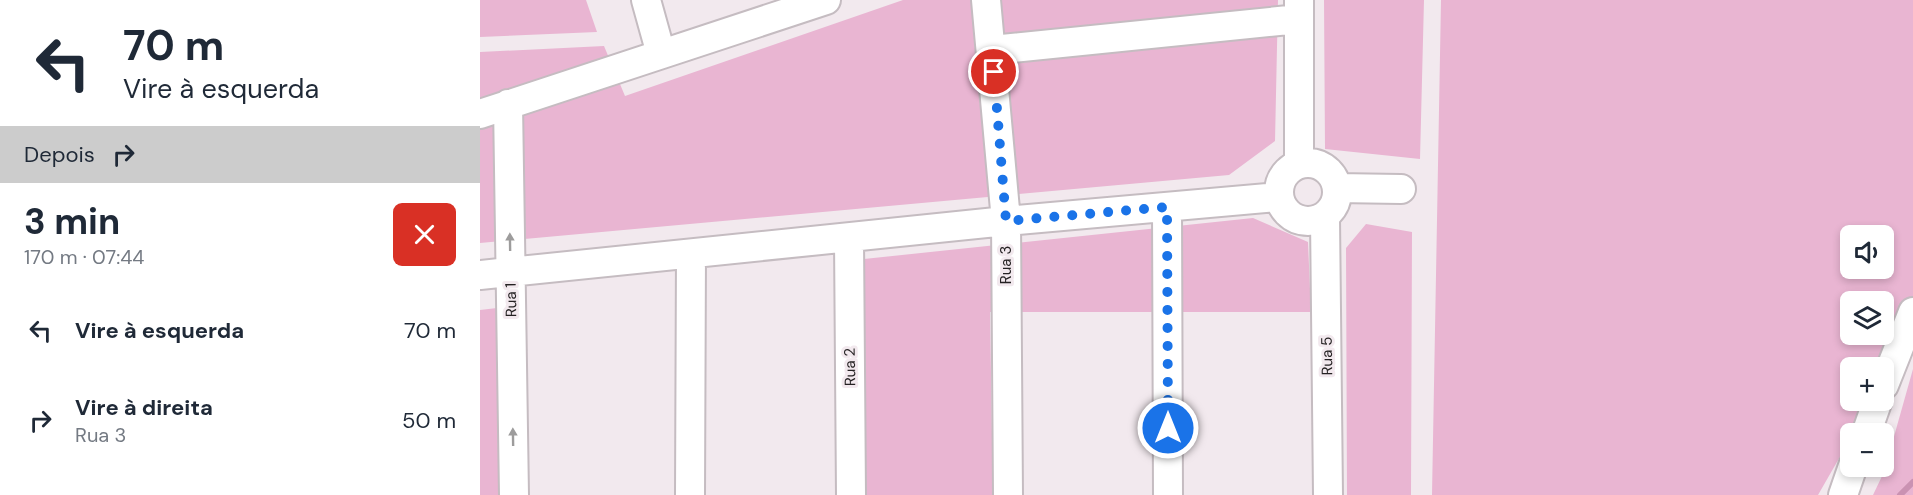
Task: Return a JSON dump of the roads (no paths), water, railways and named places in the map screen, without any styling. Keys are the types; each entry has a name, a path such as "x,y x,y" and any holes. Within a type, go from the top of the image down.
{"street":[{"path":"646,0 661,54"},
{"path":"480,114 826,0"},
{"name":"Rua 3","path":"986,0 1006,221 1008,495"},
{"path":"992,50 1299,9 1299,163"},
{"name":"Rua 1","path":"508,104 514,495"},
{"path":"1299,163 1315,164 1329,172 1337,188 1335,204 1325,218 1308,222 1292,218 1281,206 1278,197 1278,189 1284,174 1299,163"},
{"path":"1337,188 1401,189"},
{"path":"480,275 1006,221 1278,197"},
{"path":"1167,207 1168,495"},
{"name":"Rua 5","path":"1325,218 1328,495"},
{"name":"Rua 2","path":"849,238 851,495"},
{"path":"690,495 691,254"},
{"path":"1894,360 1913,312"},
{"path":"1843,495 1849,477"}],"waterway":[{"path":"1900,495 1913,482"}]}
